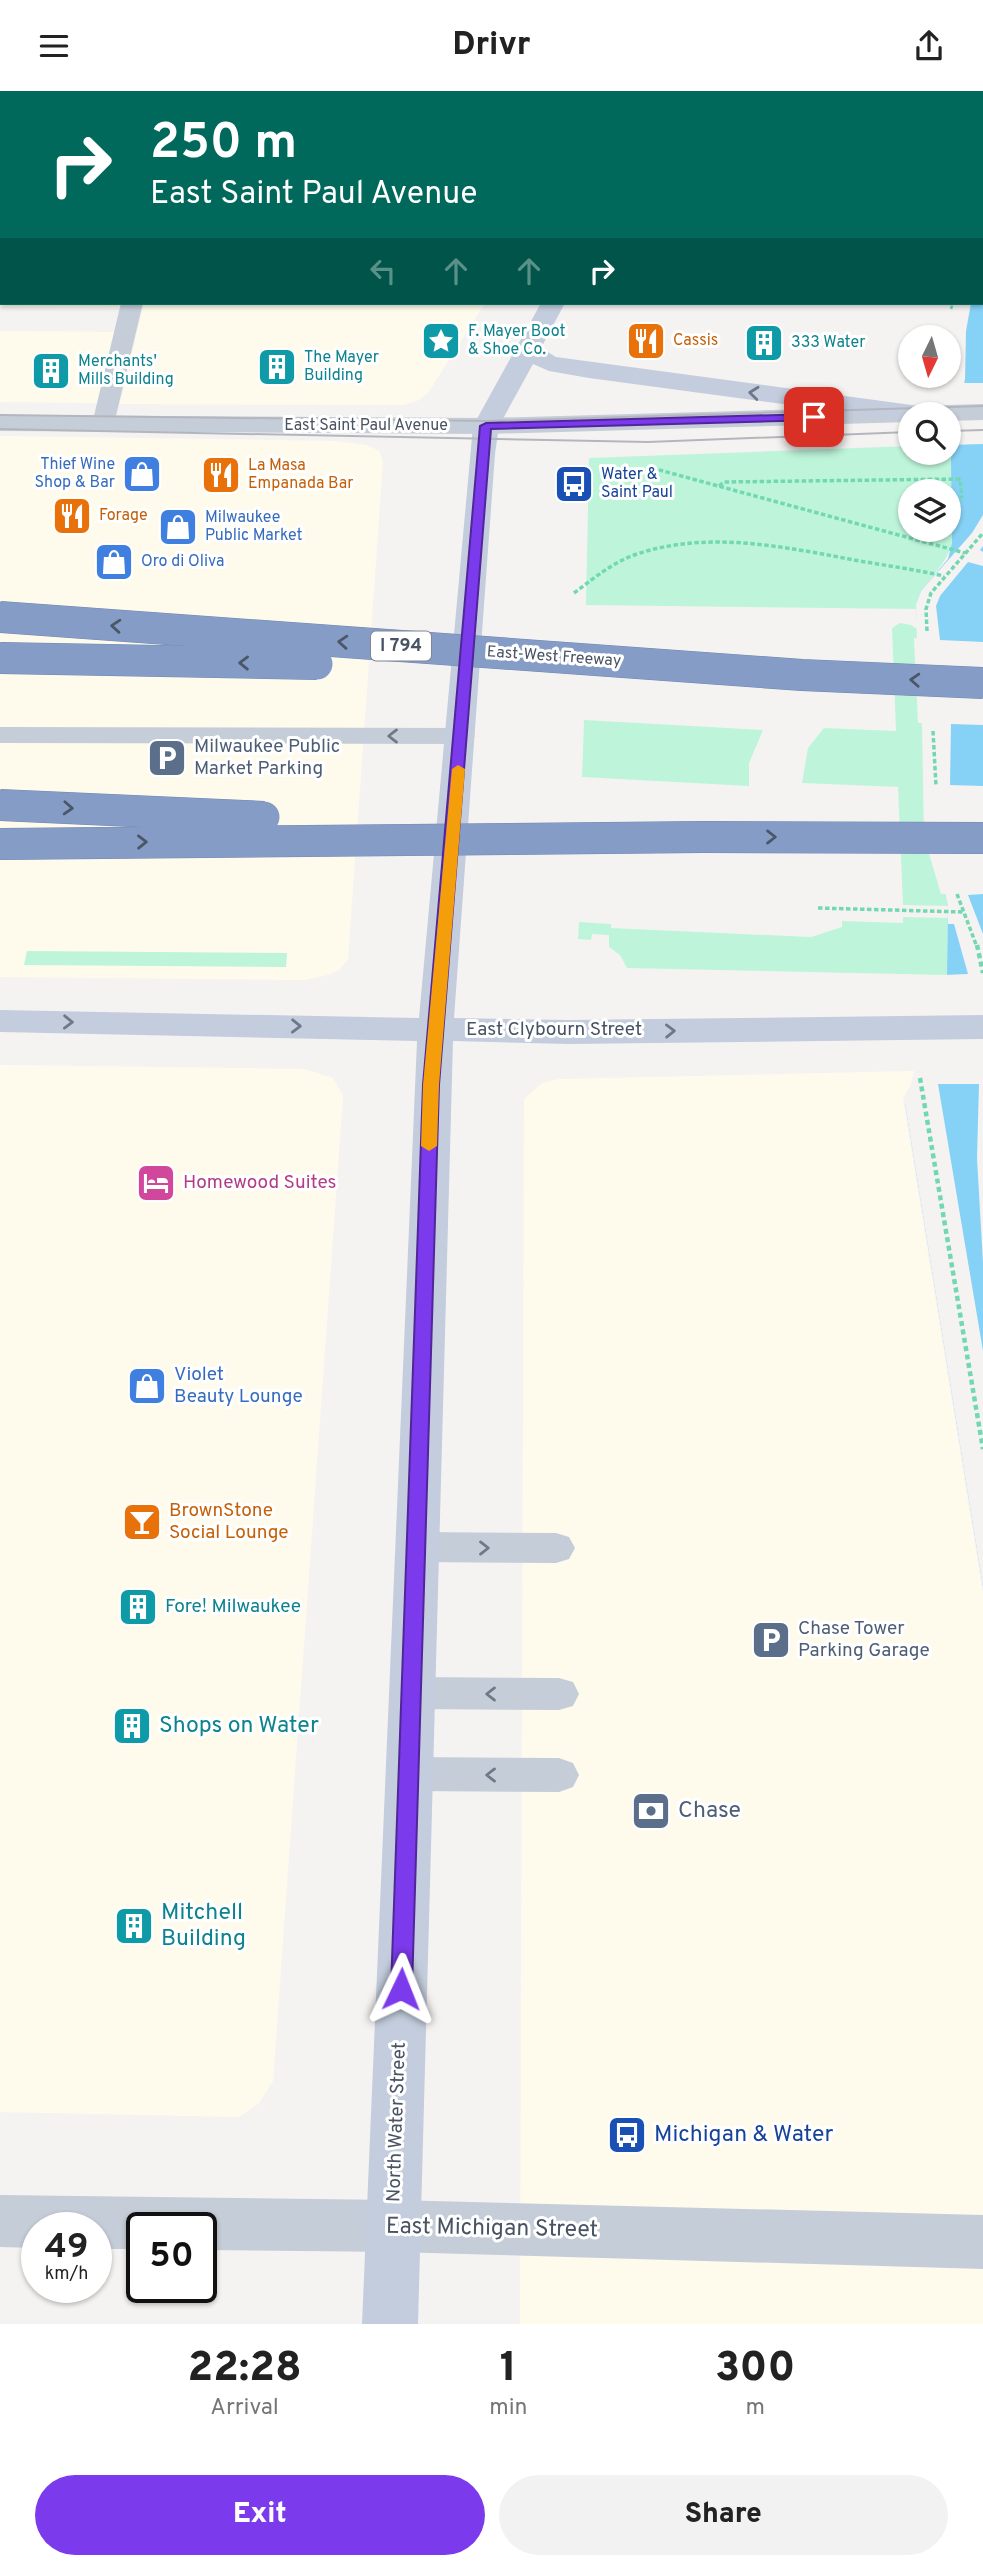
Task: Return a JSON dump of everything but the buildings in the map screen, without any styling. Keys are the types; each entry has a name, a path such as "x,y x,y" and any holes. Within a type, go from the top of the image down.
{"highway":[{"name":"East-West Freeway","path":"0,617 802,675 983,683"},
{"path":"0,658 802,675"},
{"path":"0,805 703,837"},
{"path":"0,844 703,837 983,838"}],"main road":[{"name":"North Water Street","path":"390,2324 430,1098 486,426 552,305"},
{"path":"527,350 549,363 597,371 898,411"},
{"name":"East Clybourn Street","path":"0,1021 568,1032 983,1027"}],"street":[{"name":"East Saint Paul Avenue","path":"961,413 983,412"},
{"name":"East Saint Paul Avenue","path":"0,423 486,426 898,415"},
{"name":"East Michigan Street","path":"0,2221 394,2226 983,2242"}],"lane":[{"path":"103,424 132,305"},
{"path":"0,735 461,736"},
{"path":"416,1547 556,1548"},
{"path":"411,1693 559,1694"},
{"path":"408,1774 559,1775"}],"path":[{"path":"951,309 952,305"},
{"path":"646,467 965,553"},
{"path":"718,487 724,482 960,479 962,498"},
{"path":"928,639 927,602 944,576 983,533"},
{"path":"574,593 599,572 638,554 710,541 775,545 944,576"},
{"path":"932,723 936,786"},
{"path":"957,894 977,946 983,973"},
{"path":"818,908 963,912"},
{"path":"921,1081 983,1449"}],"shaded area":[{"path":"0,305 123,305 122,308"},
{"name":"The Mayer Building","path":"144,305 484,305 428,393 419,400 404,405 120,404"},
{"name":"Merchants' Mills Building","path":"0,331 116,332 98,403 0,402"},
{"path":"0,436 333,441 367,445 379,451 383,461 348,959 339,970 304,980 0,977"},
{"path":"0,1065 304,1069 333,1078 343,1096 273,2081 259,2103 239,2117 0,2112"},
{"name":"Chase Tower Parking Garage","path":"914,1071 911,1084 903,1098 983,1594 983,2324 520,2324 524,1099 542,1083 560,1079"}],"green space":[{"path":"898,446 898,465 953,465 953,479 898,479 898,542 952,543 944,561 922,591 916,609 586,605 589,458"},
{"path":"900,623 917,629 928,836 948,906 903,905 898,787 802,783 808,748 824,728 896,731 892,628"},
{"path":"584,720 763,730 749,763 749,786 582,777"},
{"path":"903,917 948,918 947,975 627,968 620,955 609,947 609,935 592,934 591,940 578,939 579,922 611,924 611,928 811,937 842,927 842,921 903,923"},
{"path":"27,951 287,953 286,967 24,965"}],"water":[{"path":"971,305 983,305 983,1587 905,1103 937,1084 947,975 948,906 928,836 916,604 921,591 948,559 952,542 961,542 961,479 951,479 951,465 961,465 961,402 965,379 966,331"}],"pier":[{"path":"961,383 983,383 983,444 961,445 961,402 957,402"},
{"path":"983,515 983,546 980,550 983,552 983,566 968,562 940,596 936,606 940,640 983,642 983,725 951,724 950,785 983,786 983,894 968,895 983,934 983,1263 977,1158 979,1084 938,1084 983,1351 983,1587 905,1103 912,1081 934,1080 944,975 968,974 954,924 948,924 945,894 941,894 924,837 922,723 918,723 914,638 917,638 916,604 921,591 972,533"}],"tram line":[{"path":"0,415 488,421 983,406"},
{"path":"0,429 648,442 898,432"},
{"path":"961,431 983,430"}],"slow traffic":[{"path":"429,1146 431,1085 458,769"}],"place":[{"name":"F. Mayer Boot & Shoe Co.","path":"441,341"},
{"name":"Cassis","path":"646,341"},
{"name":"333 Water","path":"764,343"},
{"name":"The Mayer Building","path":"277,367"},
{"name":"Merchants' Mills Building","path":"51,371"},
{"name":"Thief Wine Shop & Bar","path":"142,474"},
{"name":"La Masa Empanada Bar","path":"221,475"},
{"name":"Water & Saint Paul","path":"574,484"},
{"name":"Forage","path":"72,516"},
{"name":"Milwaukee Public Market","path":"178,527"},
{"name":"Oro di Oliva","path":"114,562"},
{"name":"Milwaukee Public Market Parking","path":"167,758"},
{"name":"Homewood Suites","path":"156,1183"},
{"name":"Violet Beauty Lounge","path":"147,1386"},
{"name":"BrownStone Social Lounge","path":"142,1522"},
{"name":"Fore! Milwaukee","path":"138,1607"},
{"name":"Chase Tower Parking Garage","path":"771,1640"},
{"name":"Shops on Water","path":"132,1726"},
{"name":"Chase","path":"651,1811"},
{"name":"Mitchell Building","path":"134,1926"},
{"name":"Michigan & Water","path":"627,2135"}],"route":[{"path":"401,1989 431,1085 486,426 814,417"}]}
